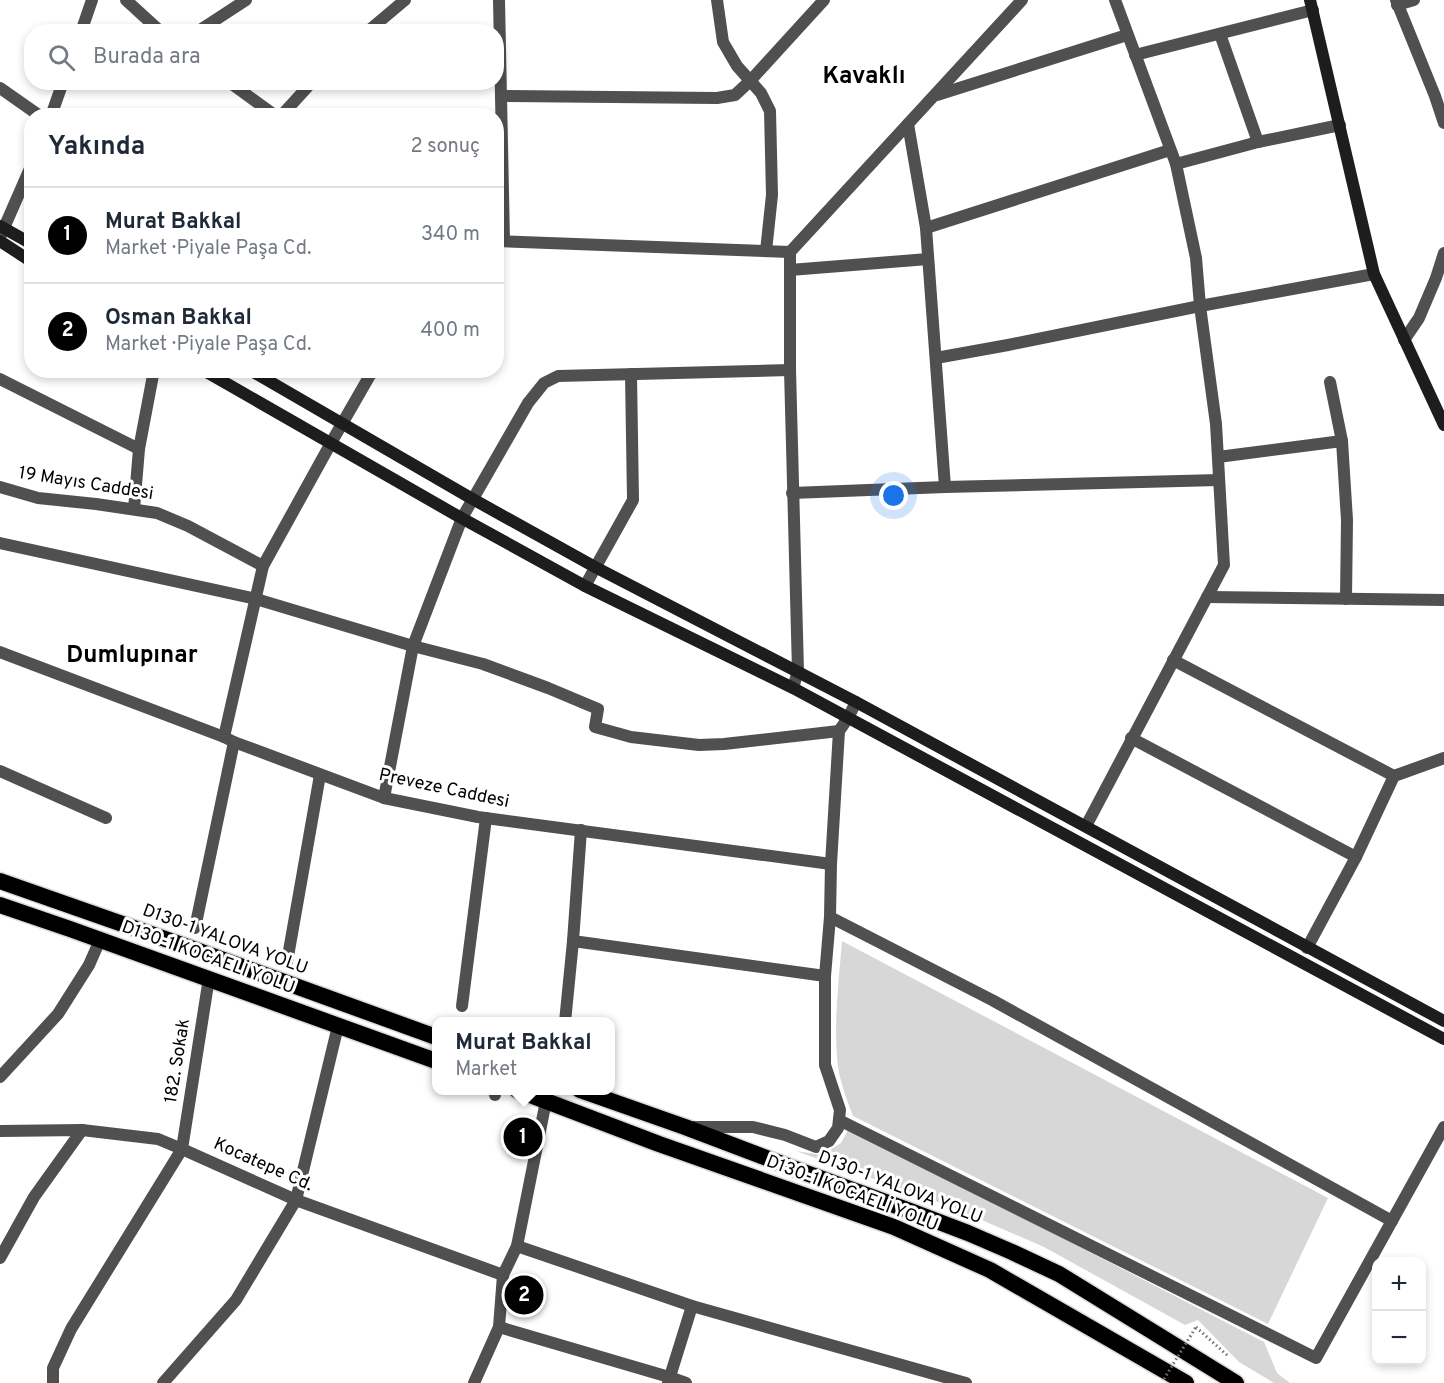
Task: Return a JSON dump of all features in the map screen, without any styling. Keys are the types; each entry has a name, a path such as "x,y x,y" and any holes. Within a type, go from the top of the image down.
{"highway":[{"name":"D130-1 YALOVA YOLU","path":"0,881 432,1036"},
{"name":"D130-1 KOCAELİ YOLU","path":"0,905 432,1060"},
{"name":"D130-1 KOCAELİ YOLU","path":"530,1095 658,1144 894,1227 990,1270 1171,1376"},
{"name":"D130-1 YALOVA YOLU","path":"594,1095 913,1212 1012,1252 1059,1274 1236,1383"}],"main road":[{"path":"1311,5 1374,274 1444,425"},
{"path":"1,234 24,241"},
{"path":"1,234 24,255"},
{"path":"217,378 585,586 793,688 1444,1039"},
{"path":"270,378 472,499 595,567 856,702 1444,1022"}],"street":[{"path":"84,24 92,0"},
{"path":"126,0 152,24"},
{"path":"209,24 246,0"},
{"path":"376,24 405,0"},
{"path":"499,0 500,24"},
{"path":"717,0 723,42 736,66 761,93 770,111 772,195 766,251"},
{"path":"501,96 717,99 735,95 824,0"},
{"path":"793,688 798,671 792,493 790,252 1022,0"},
{"path":"1086,826 1224,565 1216,424 1196,258 1176,164 1115,0"},
{"path":"1414,0 1397,2 1444,123"},
{"path":"1135,55 1220,34 1311,5"},
{"path":"935,95 1127,34"},
{"path":"1220,34 1258,141"},
{"path":"0,88 29,108"},
{"path":"54,108 60,90"},
{"path":"241,90 265,108"},
{"path":"288,108 305,90"},
{"path":"501,90 501,108"},
{"path":"908,124 926,228 945,488"},
{"path":"1176,164 1258,141 1340,125"},
{"path":"926,228 1170,150"},
{"path":"1,234 24,182"},
{"path":"504,241 790,252"},
{"path":"1404,340 1440,279 1444,253"},
{"path":"790,270 928,259"},
{"path":"936,358 1374,274"},
{"path":"384,798 413,646 462,518 528,403 544,383 558,376 790,370"},
{"path":"585,586 633,500 632,374"},
{"path":"134,509 139,449 152,378"},
{"path":"195,928 263,566 368,378"},
{"path":"0,379 139,449"},
{"path":"1330,382 1342,441 1347,520 1346,599"},
{"path":"1218,457 1342,441"},
{"path":"792,493 1219,480"},
{"name":"19 Mayıs Caddesi","path":"0,487 14,493 38,498 157,513 188,526 263,566"},
{"path":"0,543 256,599 413,646 483,664 548,687 598,709 595,727 631,737 699,745 839,731"},
{"path":"1208,597 1444,600"},
{"name":"Preveze Caddesi","path":"0,652 384,798 486,818 831,864"},
{"path":"1173,660 1395,777"},
{"path":"685,1127 753,1126 816,1147 829,1141 838,1128 840,1110 825,1065 825,976 839,731 856,702"},
{"path":"1131,738 1356,857"},
{"path":"1307,948 1356,857 1395,777 1444,758"},
{"path":"0,771 106,818"},
{"path":"287,962 320,775"},
{"path":"462,1006 486,818"},
{"path":"565,1017 581,830"},
{"path":"830,917 992,1000 1392,1221"},
{"path":"2,1071 58,1014 89,965 100,940"},
{"path":"573,941 825,976"},
{"name":"182. Sokak","path":"182,1149 209,978"},
{"path":"163,1383 236,1300 296,1200 338,1026"},
{"path":"474,1383 499,1327 503,1275 517,1246 546,1101"},
{"path":"839,1120 1316,1358 1444,1127"},
{"path":"0,1258 34,1197 82,1130"},
{"name":"Kocatepe Cd.","path":"0,1131 82,1130 158,1139 296,1200 503,1275"},
{"path":"53,1383 53,1368 71,1329 182,1149"},
{"path":"517,1246 692,1306 966,1383"},
{"path":"668,1380 692,1306"},
{"path":"499,1327 668,1380 686,1383"}],"path":[{"path":"1171,1376 1196,1327 1228,1356"}],"shaded area":[{"path":"842,941 1328,1198 1268,1324 853,1116 841,1080 836,1043"},
{"path":"849,1128 1264,1342 1277,1373 1290,1383 1274,1383 1239,1362 1198,1320 1185,1325 1044,1247 952,1207 796,1151 822,1155 841,1143"}],"place":[{"name":"Murat Bakkal","path":"523,1137"},
{"name":"Osman Bakkal","path":"524,1295"}],"district":[{"name":"Kavaklı","path":"864,77"},
{"name":"Dumlupınar","path":"132,656"}]}
